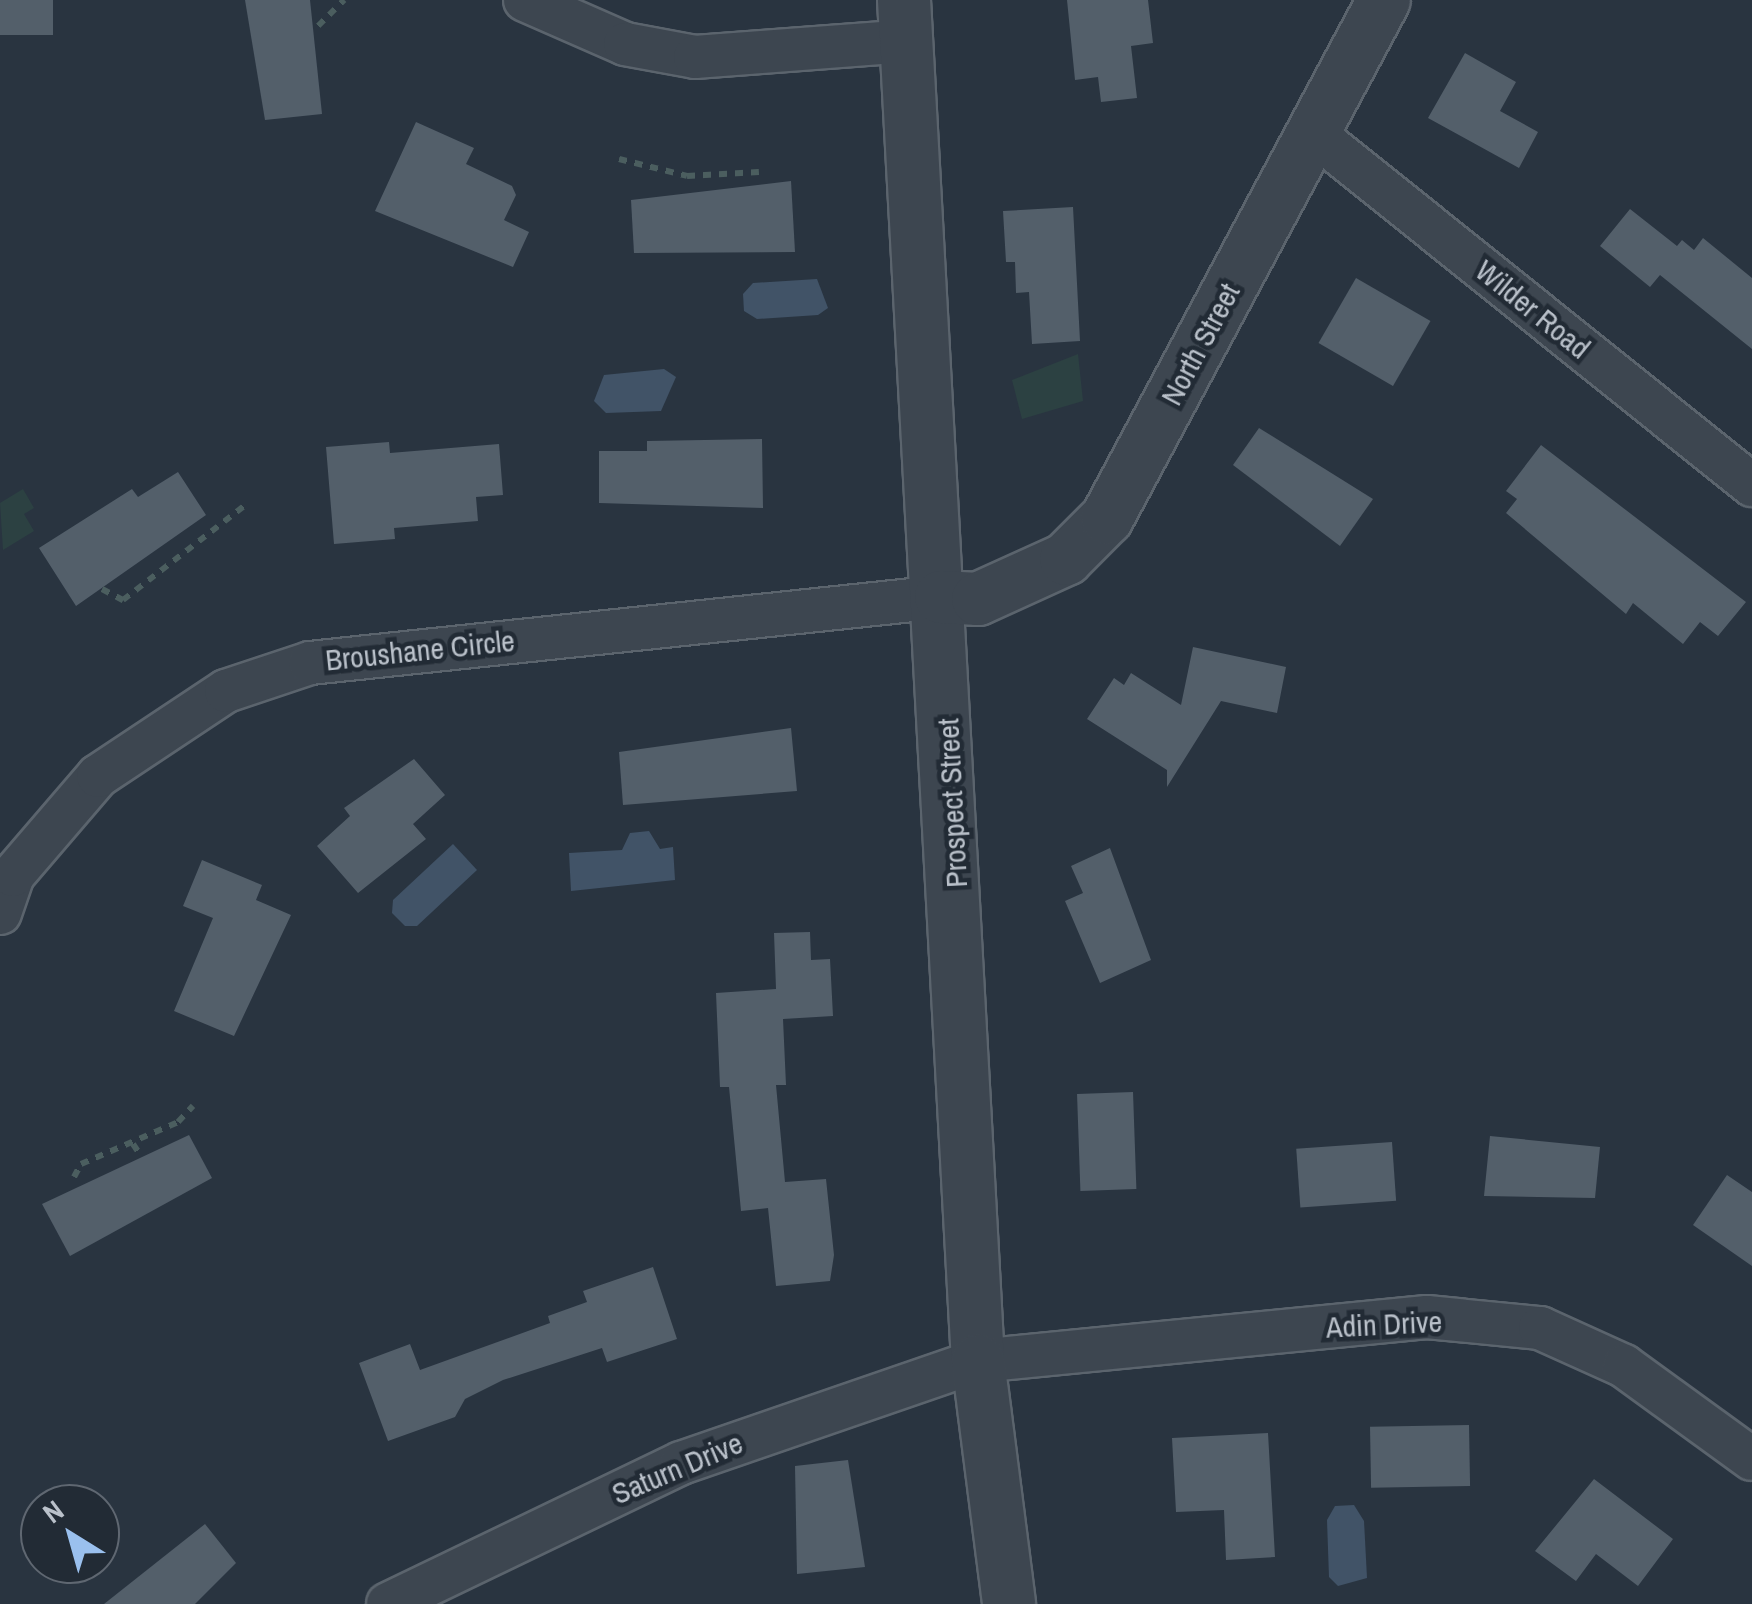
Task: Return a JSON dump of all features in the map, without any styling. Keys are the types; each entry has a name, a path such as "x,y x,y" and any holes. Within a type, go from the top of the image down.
{"street":[{"path":"526,0 625,44 695,57 905,21"},
{"name":"North Street","path":"941,597 978,599 1066,559 1107,518 1384,0"},
{"name":"Prospect Street","path":"905,21 941,597 978,1361 1008,1604"},
{"name":"Wilder Road","path":"1313,133 1752,485"},
{"name":"Broushane Circle","path":"0,913 12,876 98,776 226,691 310,662 941,597"},
{"name":"Adin Drive","path":"978,1361 1426,1317 1540,1328 1624,1366 1752,1459"},
{"name":"Saturn Drive","path":"388,1604 681,1462 978,1361"}],"path":[{"path":"318,26 344,0"},
{"path":"619,160 687,176 759,172"},
{"path":"102,589 123,600 244,506"},
{"path":"74,1177 81,1164 133,1144 193,1106"},
{"path":"133,1144 141,1156"}],"green space":[{"path":"1078,354 1083,401 1022,419 1012,380"},
{"path":"23,489 34,508 24,514 34,531 3,550 0,503"}],"water":[{"path":"817,279 828,308 818,315 757,319 744,311 743,294 753,283"},
{"path":"664,369 676,377 661,411 606,413 594,401 604,375"},
{"path":"649,831 660,849 673,847 675,880 571,891 569,853 622,850 630,833"},
{"path":"453,844 477,870 417,926 405,926 392,913 393,900"},
{"path":"1354,1505 1364,1521 1367,1578 1338,1586 1329,1577 1327,1520 1335,1506"}],"building":[{"path":"0,0 53,0 53,35 0,35"},
{"path":"245,0 310,0 322,114 265,120"},
{"path":"1067,0 1148,0 1153,43 1131,46 1137,98 1101,102 1098,77 1075,80"},
{"path":"1465,53 1516,82 1500,111 1538,132 1519,168 1428,118"},
{"path":"416,122 474,148 466,164 512,186 516,195 504,220 529,232 513,267 375,211"},
{"path":"791,181 795,252 634,253 631,200"},
{"path":"1073,207 1080,341 1032,344 1029,292 1016,293 1015,262 1006,262 1003,211"},
{"path":"1630,209 1677,246 1682,240 1694,250 1703,238 1752,278 1752,349 1660,275 1650,287 1600,246"},
{"path":"1356,278 1430,321 1393,386 1318,343"},
{"path":"1259,428 1373,499 1340,546 1233,465"},
{"path":"762,439 763,508 599,503 599,451 647,451 647,441"},
{"path":"389,442 390,453 499,444 503,495 476,497 478,521 394,528 395,539 334,544 326,447"},
{"path":"1541,445 1746,602 1718,636 1700,622 1683,644 1633,603 1626,614 1506,513 1517,499 1506,491"},
{"path":"178,472 206,515 76,606 39,548 132,489 138,497"},
{"path":"1193,647 1286,667 1277,713 1221,701 1167,787 1167,770 1087,719 1114,678 1124,685 1131,673 1181,705"},
{"path":"791,728 797,791 623,805 619,752"},
{"path":"414,759 445,795 413,824 426,839 358,893 317,846 350,816 344,808"},
{"path":"1110,848 1151,960 1100,983 1065,901 1083,893 1071,866"},
{"path":"202,860 262,885 256,900 291,915 234,1036 174,1011 213,918 183,906"},
{"path":"810,932 811,960 830,959 833,1016 783,1019 786,1085 776,1085 785,1182 826,1179 834,1255 830,1281 776,1286 768,1208 741,1211 729,1087 720,1087 716,993 776,989 774,933"},
{"path":"1133,1092 1136,1189 1080,1191 1077,1094"},
{"path":"189,1135 212,1178 70,1256 42,1204"},
{"path":"1490,1136 1600,1147 1595,1198 1484,1196"},
{"path":"1392,1142 1396,1201 1300,1208 1296,1149"},
{"path":"1727,1175 1752,1192 1752,1266 1693,1225"},
{"path":"653,1267 677,1339 607,1362 602,1348 503,1380 465,1399 455,1417 388,1441 359,1363 410,1344 420,1370 550,1323 548,1316 587,1302 583,1291"},
{"path":"1469,1425 1470,1486 1371,1488 1370,1427"},
{"path":"1268,1433 1275,1557 1226,1560 1224,1510 1176,1512 1172,1438"},
{"path":"848,1460 865,1567 797,1574 795,1466"},
{"path":"1594,1479 1673,1539 1638,1586 1596,1554 1576,1581 1535,1551"},
{"path":"205,1524 236,1563 195,1604 104,1604"}]}
